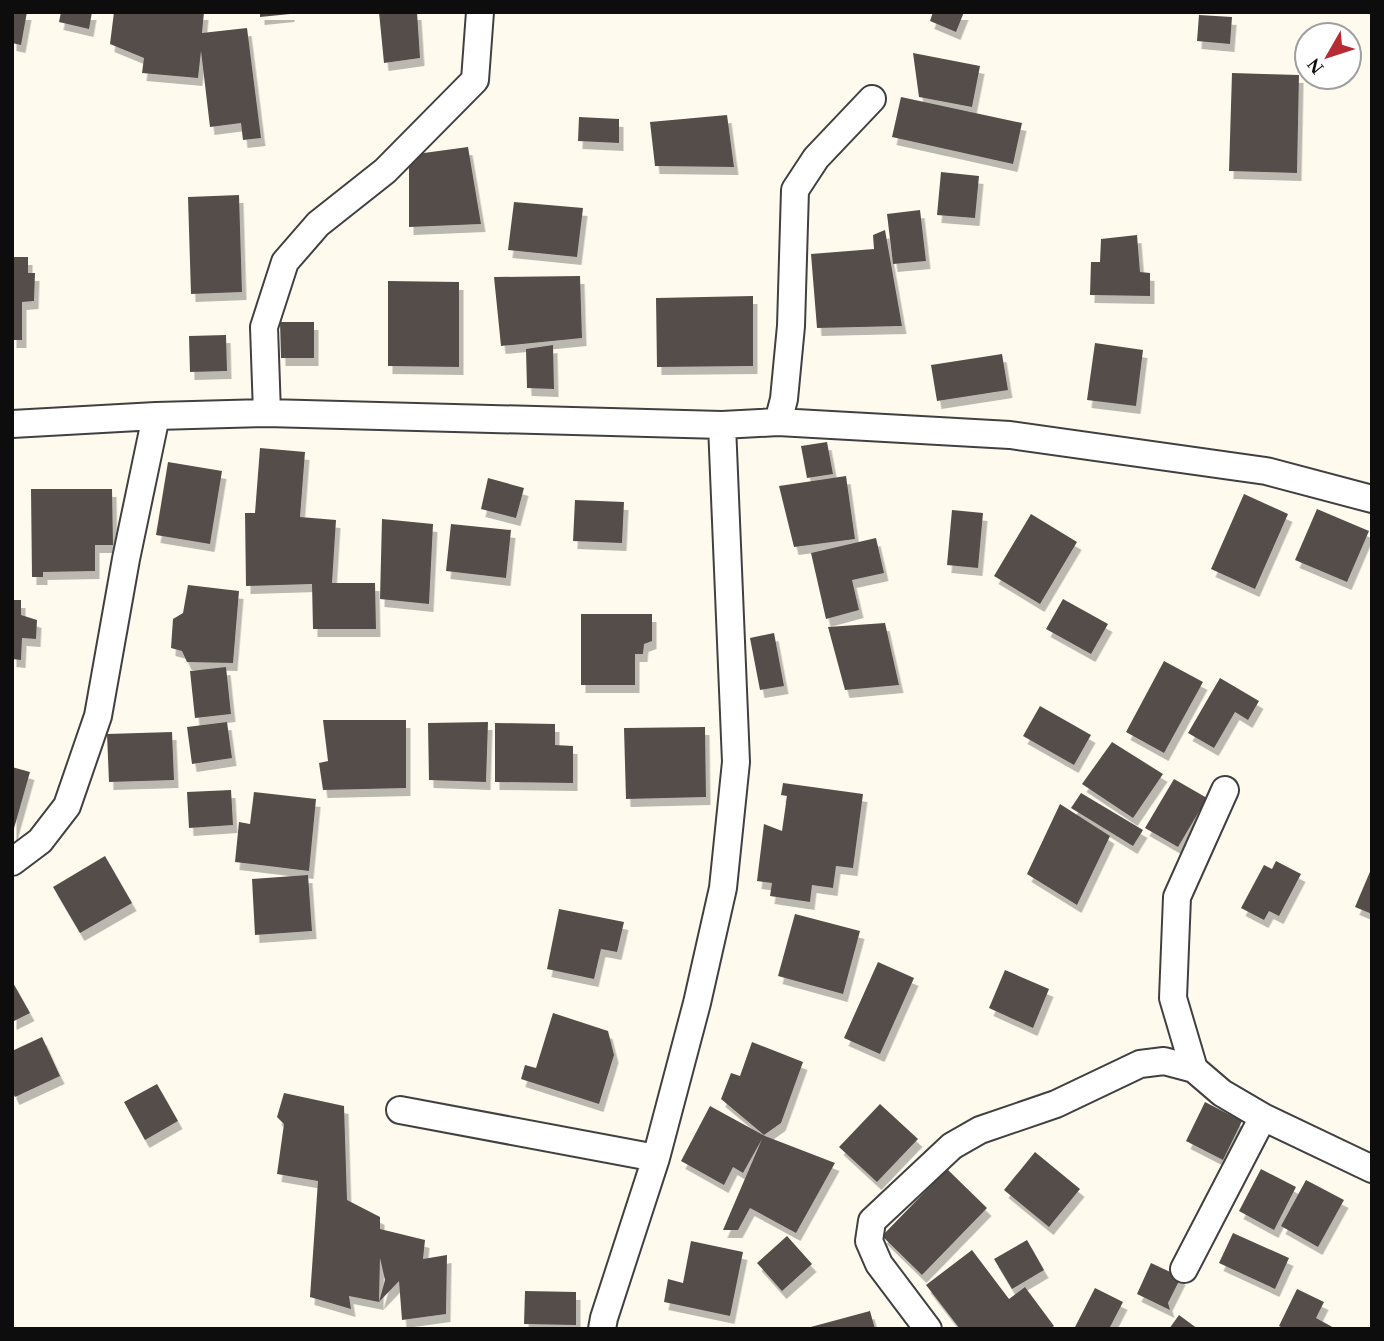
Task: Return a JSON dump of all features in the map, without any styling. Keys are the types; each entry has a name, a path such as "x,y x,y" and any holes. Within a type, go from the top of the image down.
{"street":[{"path":"267,413 264,327 285,262 318,224 386,171 475,80 480,12"},
{"path":"778,422 787,380 791,326 795,190 816,158 872,99"},
{"path":"12,424 267,413 722,425 778,422 1010,435 1266,471 1372,499"},
{"path":"12,862 40,841 67,806 98,716 126,559 156,416"},
{"path":"602,1329 656,1158 723,888 736,762 722,425"},
{"path":"1194,1069 1173,998 1177,897 1225,790"},
{"path":"928,1329 878,1264 869,1241 872,1221 952,1146 979,1130 1056,1104 1140,1064 1164,1061 1194,1069 1222,1093 1263,1117 1372,1169"},
{"path":"400,1110 656,1158"},
{"path":"1184,1269 1263,1117"}],"building":[{"path":"12,12 27,12 21,45 12,43"},
{"path":"61,12 92,12 89,29 59,22"},
{"path":"114,12 204,12 202,33 247,28 261,138 243,140 241,123 210,127 201,51 198,78 142,73 144,58 110,44"},
{"path":"260,12 290,12 290,14 260,17"},
{"path":"379,12 417,12 420,58 384,63"},
{"path":"933,12 964,12 956,32 930,21"},
{"path":"1199,15 1232,17 1230,44 1197,41"},
{"path":"913,53 980,66 972,107 919,97"},
{"path":"1232,73 1293,75 1293,91 1299,91 1297,173 1229,171"},
{"path":"901,97 1022,123 1013,164 892,137"},
{"path":"727,115 734,167 655,166 650,122"},
{"path":"579,117 619,119 619,143 578,141"},
{"path":"468,147 481,224 409,227 409,155"},
{"path":"941,172 979,176 975,218 937,215"},
{"path":"239,195 242,292 191,294 188,197"},
{"path":"514,202 583,208 577,257 508,250"},
{"path":"920,210 926,261 893,264 887,214"},
{"path":"885,230 902,326 817,328 811,254 874,249 873,235"},
{"path":"1137,235 1140,272 1150,273 1150,296 1090,295 1091,262 1100,262 1101,239"},
{"path":"12,257 28,257 28,273 35,273 34,301 22,302 22,340 12,340"},
{"path":"580,276 582,338 501,346 494,277"},
{"path":"388,281 459,282 459,367 388,366"},
{"path":"753,296 753,366 657,367 656,298"},
{"path":"280,322 314,322 314,358 281,358"},
{"path":"226,335 227,371 190,372 189,336"},
{"path":"1095,343 1143,350 1136,406 1087,400"},
{"path":"553,345 554,389 527,388 526,349"},
{"path":"1002,354 1008,390 937,401 931,365"},
{"path":"827,442 833,474 807,478 801,446"},
{"path":"260,448 305,452 300,517 336,520 332,583 375,583 376,629 313,629 312,584 246,586 245,513 255,513"},
{"path":"168,462 222,471 210,544 156,535"},
{"path":"846,476 855,539 794,547 779,486"},
{"path":"488,478 524,488 516,518 481,509"},
{"path":"31,489 112,489 113,545 95,545 95,571 43,572 43,577 32,577"},
{"path":"1244,494 1288,514 1255,589 1211,569"},
{"path":"575,500 624,502 622,543 573,541"},
{"path":"1317,509 1369,531 1347,582 1295,560"},
{"path":"952,510 983,513 978,568 947,565"},
{"path":"1031,514 1077,542 1040,604 994,576"},
{"path":"382,519 433,524 429,604 380,599"},
{"path":"451,524 511,530 506,578 446,571"},
{"path":"876,538 884,573 852,580 859,610 826,619 811,553"},
{"path":"188,585 239,591 233,663 187,662 182,651 171,648 173,619 183,613"},
{"path":"1063,599 1108,624 1091,654 1046,629"},
{"path":"12,600 21,600 21,615 37,620 36,639 22,638 21,660 12,659"},
{"path":"581,614 652,614 652,641 644,644 643,654 635,654 635,685 581,685"},
{"path":"885,623 899,685 845,690 828,627"},
{"path":"774,633 784,686 760,690 750,638"},
{"path":"1164,661 1203,682 1164,753 1126,732"},
{"path":"226,667 231,714 195,718 190,671"},
{"path":"1220,678 1259,701 1248,720 1235,712 1214,748 1188,733"},
{"path":"1040,706 1091,735 1074,765 1023,736"},
{"path":"323,720 406,720 406,788 323,790 319,763 328,761"},
{"path":"227,722 232,758 192,764 187,727"},
{"path":"488,722 486,782 429,780 428,723"},
{"path":"495,723 555,724 555,745 573,746 573,783 495,782"},
{"path":"705,727 706,797 626,799 624,728"},
{"path":"172,732 174,780 109,782 107,734"},
{"path":"1112,742 1163,774 1133,818 1082,784"},
{"path":"12,767 30,772 13,832 12,832"},
{"path":"1174,779 1207,798 1178,847 1145,828"},
{"path":"783,783 863,794 853,868 836,866 833,888 812,885 810,902 770,896 772,883 757,881 764,824 782,831 787,796 781,795"},
{"path":"231,790 233,825 189,828 187,792"},
{"path":"254,792 316,799 309,871 235,862 239,822 250,824"},
{"path":"1081,793 1143,830 1133,846 1071,808"},
{"path":"1060,804 1110,836 1077,905 1027,874"},
{"path":"105,856 132,903 80,933 53,887"},
{"path":"1276,861 1301,874 1279,916 1269,911 1264,920 1241,908 1264,865 1272,869"},
{"path":"1372,867 1372,914 1355,907"},
{"path":"308,875 312,931 255,935 252,879"},
{"path":"559,909 624,922 617,952 601,949 594,979 547,969"},
{"path":"795,914 860,931 843,994 778,976"},
{"path":"878,962 914,978 880,1054 844,1038"},
{"path":"1005,970 1049,989 1033,1028 989,1008"},
{"path":"12,981 30,1013 12,1022"},
{"path":"553,1013 608,1031 614,1055 599,1104 521,1079 525,1065 536,1068"},
{"path":"42,1037 60,1076 15,1097 12,1091 12,1051"},
{"path":"752,1042 803,1062 781,1123 764,1135 721,1099 731,1073 740,1076"},
{"path":"157,1084 178,1121 145,1140 124,1102"},
{"path":"284,1093 344,1106 347,1200 380,1217 380,1229 425,1240 423,1259 447,1255 446,1314 402,1320 399,1281 379,1302 349,1296 351,1309 310,1297 318,1181 277,1174 284,1124 277,1117","holes":["380,1258 385,1280 379,1302"]},
{"path":"1205,1102 1242,1121 1223,1160 1186,1141"},
{"path":"880,1104 918,1139 877,1182 839,1147"},
{"path":"710,1106 765,1136 835,1163 796,1233 750,1208 738,1230 723,1230 762,1139 743,1173 733,1167 724,1185 681,1161"},
{"path":"1035,1152 1080,1189 1049,1227 1004,1190"},
{"path":"947,1169 987,1208 922,1275 882,1236"},
{"path":"1261,1169 1296,1187 1274,1230 1239,1211"},
{"path":"1306,1180 1344,1200 1318,1247 1281,1226"},
{"path":"1233,1233 1289,1258 1275,1289 1219,1263"},
{"path":"787,1236 812,1264 782,1291 757,1263"},
{"path":"1027,1240 1044,1270 1012,1289 994,1259"},
{"path":"691,1241 743,1252 730,1316 664,1302 668,1279 683,1283"},
{"path":"972,1250 1009,1299 1025,1287 1054,1326 1050,1329 960,1329 926,1285"},
{"path":"1151,1263 1181,1277 1168,1303 1170,1310 1137,1294"},
{"path":"1095,1288 1123,1302 1109,1329 1074,1329"},
{"path":"1297,1289 1324,1302 1316,1318 1336,1329 1285,1329 1279,1326"},
{"path":"525,1291 576,1292 576,1325 524,1324"},
{"path":"870,1311 875,1329 807,1329 807,1328"},
{"path":"1179,1315 1198,1329 1169,1329"}]}
